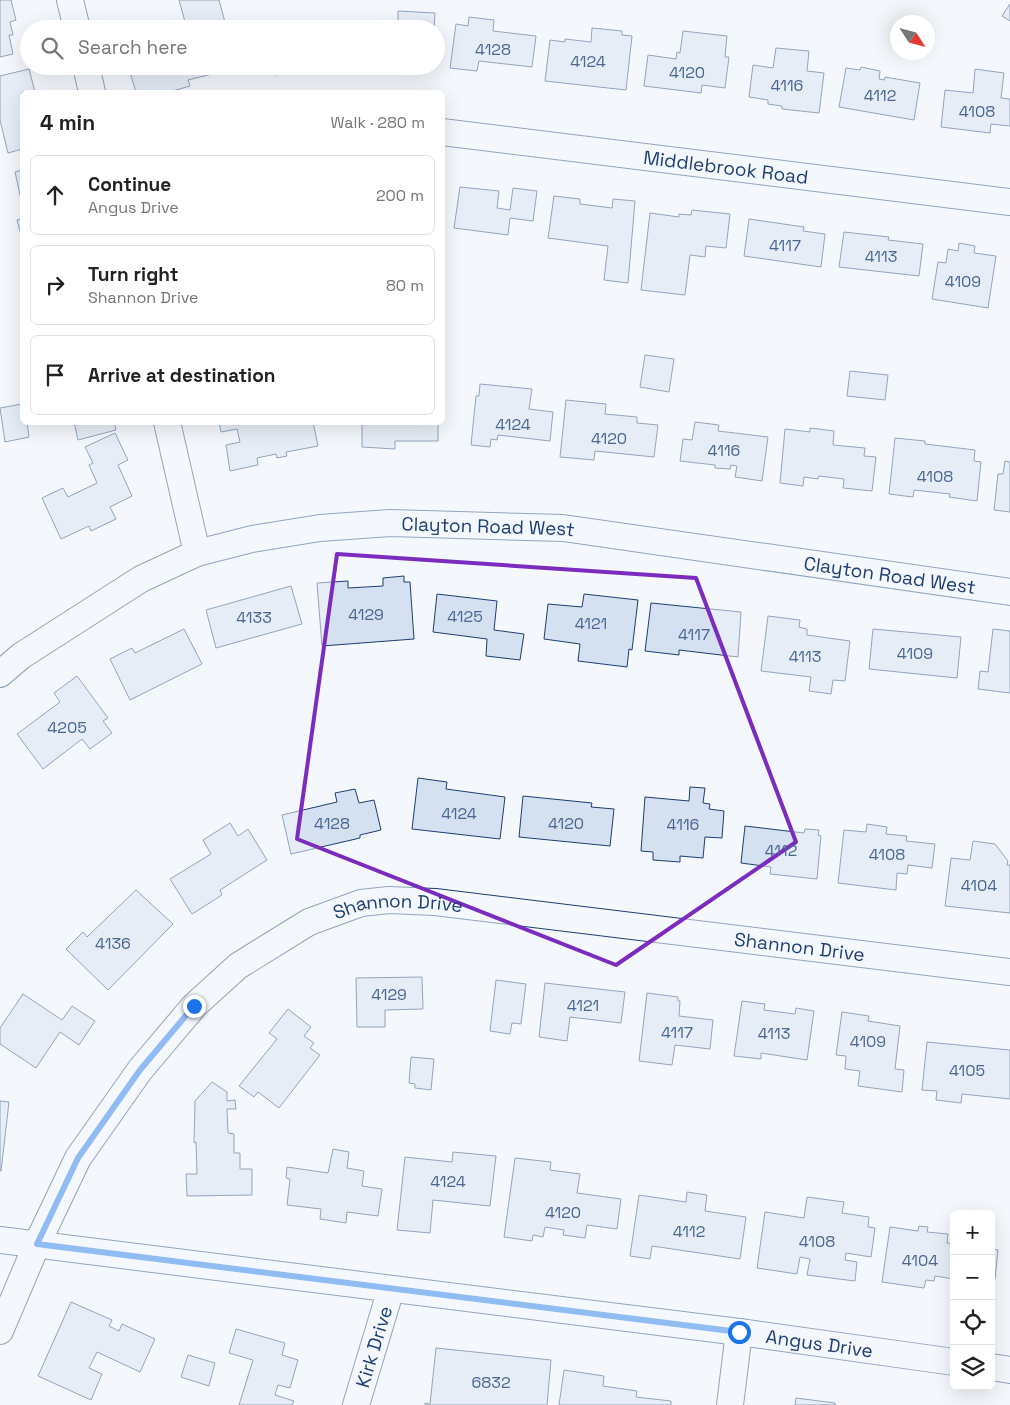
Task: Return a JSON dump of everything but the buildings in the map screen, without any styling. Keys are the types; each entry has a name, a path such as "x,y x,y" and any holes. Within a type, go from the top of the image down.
{"street":[{"path":"70,0 75,20"},
{"path":"88,75 92,90"},
{"name":"Middlebrook Road","path":"445,132 1010,202"},
{"path":"168,425 197,553"},
{"name":"Clayton Road West","path":"0,674 21,656 141,579 197,553 261,538 320,528 380,524 563,528 1010,592"},
{"name":"Shannon Drive","path":"0,1331 37,1244 78,1158 140,1070 194,1006 238,966 309,922 361,903 389,900 435,902 1010,972"},
{"name":"Angus Drive","path":"0,1240 739,1332 950,1361"},
{"name":"Kirk Drive","path":"356,1405 391,1289"},
{"path":"730,1405 739,1332"},
{"path":"995,1368 1010,1370"}],"highlighted area":[{"path":"337,554 696,578 796,842 616,965 297,839"}],"route":[{"path":"194,1006 140,1070 78,1158 37,1244 739,1332"}]}
